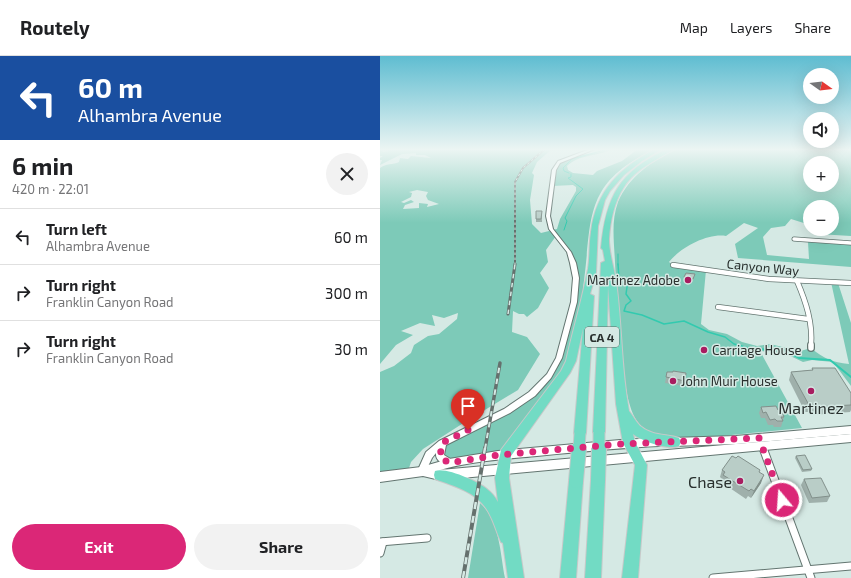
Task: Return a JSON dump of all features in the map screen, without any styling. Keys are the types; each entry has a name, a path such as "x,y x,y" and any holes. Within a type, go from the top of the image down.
{"highway":[{"name":"CA 4","path":"568,578 596,218 604,196 623,173"},
{"name":"CA 4","path":"593,578 606,243 610,210 620,188 633,173"},
{"path":"606,243 612,281 622,404 629,443 642,465 630,578"},
{"path":"516,578 502,478 505,454 565,373 571,361 592,268"},
{"path":"622,404 630,425 642,435 651,439 675,442"},
{"path":"440,475 458,481 484,495 494,507 512,552"}],"main road":[{"path":"422,472 440,475 637,458 851,430"},
{"path":"380,477 422,472 449,463 505,454 629,443 761,442 851,438"}],"street":[{"path":"422,472 429,455 442,443 507,411 532,394 549,376 560,358 574,302 576,278 569,252 551,229 548,216 554,173"},
{"path":"794,239 808,242 831,241 851,243"},
{"name":"Canyon Way","path":"673,265 740,275 797,281 851,283"},
{"path":"797,281 806,298 812,339 811,348"},
{"path":"718,307 808,319"},
{"path":"761,442 811,578"},
{"path":"442,443 440,457 449,463"},
{"path":"380,553 382,542 426,538"},
{"path":"713,578 851,566"}],"green space":[{"path":"380,173 532,173 534,175 530,200 532,224 541,233 557,229 560,219 576,191 576,187 573,185 552,186 553,173 593,175 595,173 617,173 602,190 595,206 588,242 583,288 586,293 571,361 505,454 449,463 440,451 442,443 532,394 559,358 576,283 569,252 556,236 546,250 548,262 540,273 549,288 538,308 527,317 524,314 519,314 513,311 512,332 527,337 540,354 518,390 423,449 411,462 407,474 380,477 380,372 394,366 411,353 414,345 428,336 439,334 457,319 458,313 444,318 432,315 435,326 420,323 401,331 413,335 396,345 380,364","holes":["417,190 428,192 426,196 428,200 439,204 427,207 428,204 419,203 419,208 403,209 405,205 414,202 411,200 404,203 401,202 411,197 412,193 409,192"]},
{"path":"639,173 803,173 803,192 839,192 839,173 851,173 851,236 839,235 839,200 803,200 803,223 791,219 785,226 771,228 763,237 767,255 809,259 808,242 831,241 851,243 851,267 738,258 735,244 758,228 744,223 726,236 711,237 694,243 680,252 669,262 673,265 706,270 701,324 709,330 727,334 742,342 757,346 770,344 797,352 811,348 828,359 849,364 831,282 838,283 851,323 851,386 833,362 812,360 803,362 784,353 760,351 802,428 707,438 682,439 670,438 646,430 634,417 631,409 627,395 620,348 614,216 618,202 628,184"},
{"path":"480,503 487,510 495,528 505,578 468,578"}],"building":[{"path":"536,211 542,211 541,219 536,219"},
{"path":"686,273 695,274 693,279 684,277"},
{"path":"812,368 835,368 851,393 851,405 815,407 813,404 809,405 791,372 813,370"},
{"path":"673,371 686,373 685,381 666,377 667,372"},
{"path":"776,406 778,410 781,410 784,417 781,417 783,421 777,421 775,419 770,420 766,412 763,413 761,407"},
{"path":"805,455 812,469 803,470 796,456"},
{"name":"Chase","path":"732,456 736,458 738,456 760,470 759,472 764,475 754,491 751,489 749,491 723,475 725,472 722,470"},
{"path":"821,478 830,496 812,498 804,479"}],"waterway":[{"path":"564,230 567,221 565,218 576,196 583,189 568,178 571,177 571,174"},
{"path":"618,254 618,264"},
{"path":"618,264 619,278"},
{"path":"625,284 627,287 626,294 631,301 626,305 624,311 642,315 664,324 684,321 708,332 725,337 734,344 741,346"},
{"path":"737,345 751,349 785,350 799,358 830,360 851,377"}],"railway":[{"path":"515,264 515,182 520,173"},
{"path":"508,314 515,264"},
{"path":"485,449 500,363"},
{"path":"463,578 485,448"}],"place":[{"name":"Martinez Adobe","path":"688,280"},
{"name":"Carriage House","path":"704,350"},
{"name":"John Muir House","path":"673,381"},
{"name":"Martinez","path":"811,391"},
{"name":"Chase","path":"740,481"}],"route":[{"path":"468,430 442,443 440,457 449,463 498,455 620,444 759,438 782,500"}]}
